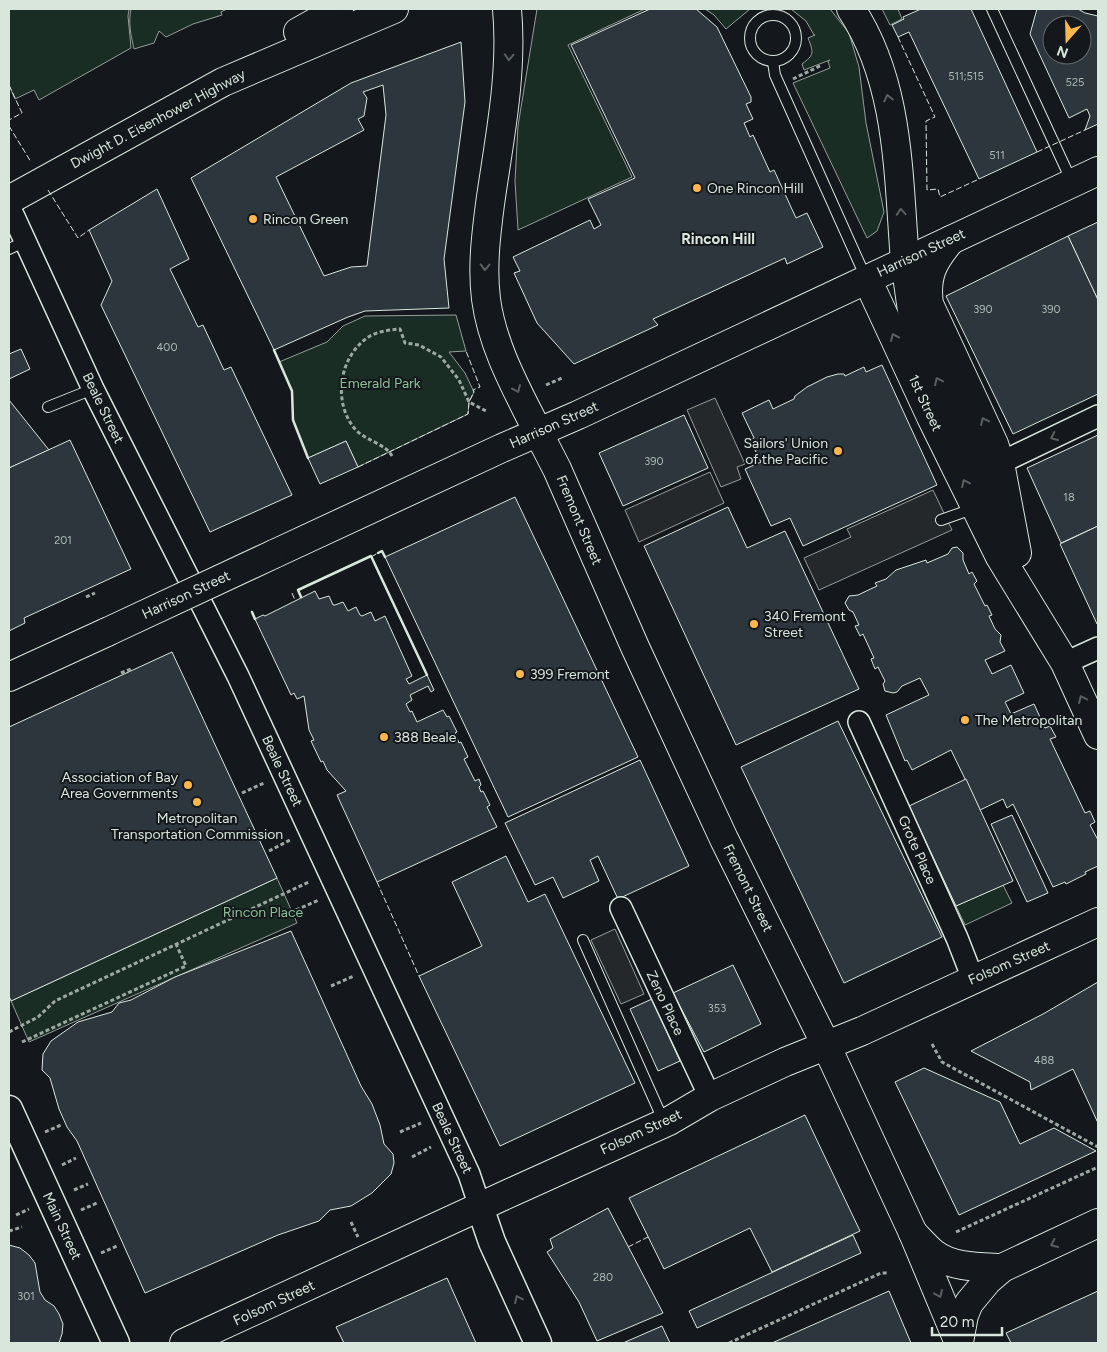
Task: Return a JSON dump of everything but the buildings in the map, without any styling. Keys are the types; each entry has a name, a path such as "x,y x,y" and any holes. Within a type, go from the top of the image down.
{"main road":[{"path":"298,32 339,9"},
{"name":"Dwight D. Eisenhower Highway","path":"9,186 215,71 298,32 353,9"},
{"name":"Dwight D. Eisenhower Highway","path":"9,200 223,82 394,9"},
{"name":"Fremont Street","path":"508,9 509,60 489,218 485,280 488,307 498,345 520,396 557,469 635,648 720,831 826,1045 913,1233 959,1343"},
{"path":"851,9 876,57 890,106 899,176 905,261 912,312 920,340 1065,663"},
{"name":"Harrison Street","path":"9,677 538,432 596,407 1098,171"},
{"path":"953,238 940,254 930,274 927,284 929,304 986,426 1000,463 1017,553"},
{"name":"1st Street","path":"867,279 931,417 1000,557 1065,663 1098,735"},
{"name":"Folsom Street","path":"184,1343 664,1123 710,1097 785,1062 862,1031 1098,922"},
{"path":"959,1343 962,1321 969,1303 988,1280 1002,1268 1098,1223"},
{"path":"913,1233 934,1254 956,1264 1002,1268"}],"street":[{"name":"Beale Street","path":"9,206 16,246 93,389 241,684 469,1174 492,1242 538,1343"},
{"path":"1000,463 1098,416"},
{"path":"1065,663 1098,648"},
{"name":"Grote Place","path":"859,722 953,929 973,979"},
{"name":"Zeno Place","path":"621,908 710,1097"},
{"name":"Main Street","path":"9,1109 116,1343"}],"lane":[{"path":"992,9 1073,183"},
{"path":"775,15 789,21 794,28 796,43 788,57 773,62 766,60 754,51 750,38 751,30 760,19 775,15"},
{"name":"1st Street","path":"773,62 775,75 867,279"},
{"path":"48,407 93,389"},
{"path":"941,520 976,507"},
{"path":"583,940 664,1123"}],"path":[{"path":"791,80 822,65"},
{"path":"392,456 390,452 356,430 346,416 341,400 341,384 346,366 355,350 369,336 386,331 400,330 405,343 418,345 441,357 460,380 469,402 486,411"},
{"path":"546,385 562,378"},
{"path":"86,597 95,593"},
{"path":"121,674 131,669"},
{"path":"269,851 290,840"},
{"path":"9,1032 38,1017 55,1001 288,891"},
{"path":"22,1042 186,966 176,944"},
{"path":"932,1044 942,1062 1098,1147"},
{"path":"400,1132 421,1122"},
{"path":"412,1157 432,1146"},
{"path":"54,1168 76,1158"},
{"path":"956,1232 1098,1167"},
{"path":"66,1193 88,1184"},
{"path":"76,1212 97,1202"},
{"path":"9,1231 22,1228"},
{"path":"96,1255 117,1246"},
{"path":"729,1343 881,1273 887,1272"}],"green space":[{"path":"9,9 129,9 131,48 39,100 34,90 15,99 9,85"},
{"path":"131,9 227,9 221,12 222,15 193,24 166,37 159,31 154,43 134,49 130,24"},
{"path":"537,9 645,9 568,45 632,177 518,230 515,181 518,126"},
{"path":"705,9 750,9 726,29 714,15"},
{"path":"791,9 830,9 849,33 859,67 866,123 884,212 877,231 867,238 793,83 830,68 828,61 830,60 804,70 802,64 812,53 808,38 815,35 806,21"},
{"path":"882,9 898,9 902,19 890,25"},
{"name":"Emerald Park","path":"456,315 466,351 449,352 465,373 474,392 469,402 468,414 358,467 346,441 308,458 293,420 292,391 279,362 327,342 343,326 365,316"},
{"name":"Rincon Place","path":"277,878 297,923 29,1042 11,1001"},
{"path":"1003,885 1012,903 965,925 956,906"}],"shaded area":[{"path":"715,398 745,464 737,467 741,479 721,487 687,410"},
{"path":"710,472 724,503 639,542 625,510"},
{"path":"933,490 952,530 819,590 804,558 851,537 847,529"},
{"path":"615,929 644,994 621,1004 591,940"}],"fence":[{"path":"898,37 935,117 926,121 927,190 938,189 940,197 979,179"},
{"path":"9,85 22,113 9,120"},
{"path":"9,126 31,162"},
{"path":"1037,152 1085,130"},
{"path":"48,190 78,238 89,230"},
{"path":"358,467 468,414 473,390 480,387 466,351"},
{"path":"371,557 378,553"},
{"path":"292,593 295,600"},
{"path":"377,882 419,976"},
{"path":"628,1247 648,1237"}],"wall":[{"path":"274,350 292,391 293,420 308,458"},
{"path":"378,553 382,551 385,557"},
{"path":"301,597 298,590 371,556 427,675"},
{"path":"252,612 255,619"}],"place":[{"name":"One Rincon Hill","path":"697,188"},
{"name":"Rincon Green","path":"253,219"},
{"name":"Sailors' Union of the Pacific","path":"838,451"},
{"name":"340 Fremont Street","path":"754,624"},
{"name":"399 Fremont","path":"520,674"},
{"name":"The Metropolitan","path":"965,720"},
{"name":"388 Beale","path":"384,737"},
{"name":"Association of Bay Area Governments","path":"188,785"},
{"name":"Metropolitan Transportation Commission","path":"197,802"}],"district":[{"name":"Rincon Hill","path":"718,239"}]}
